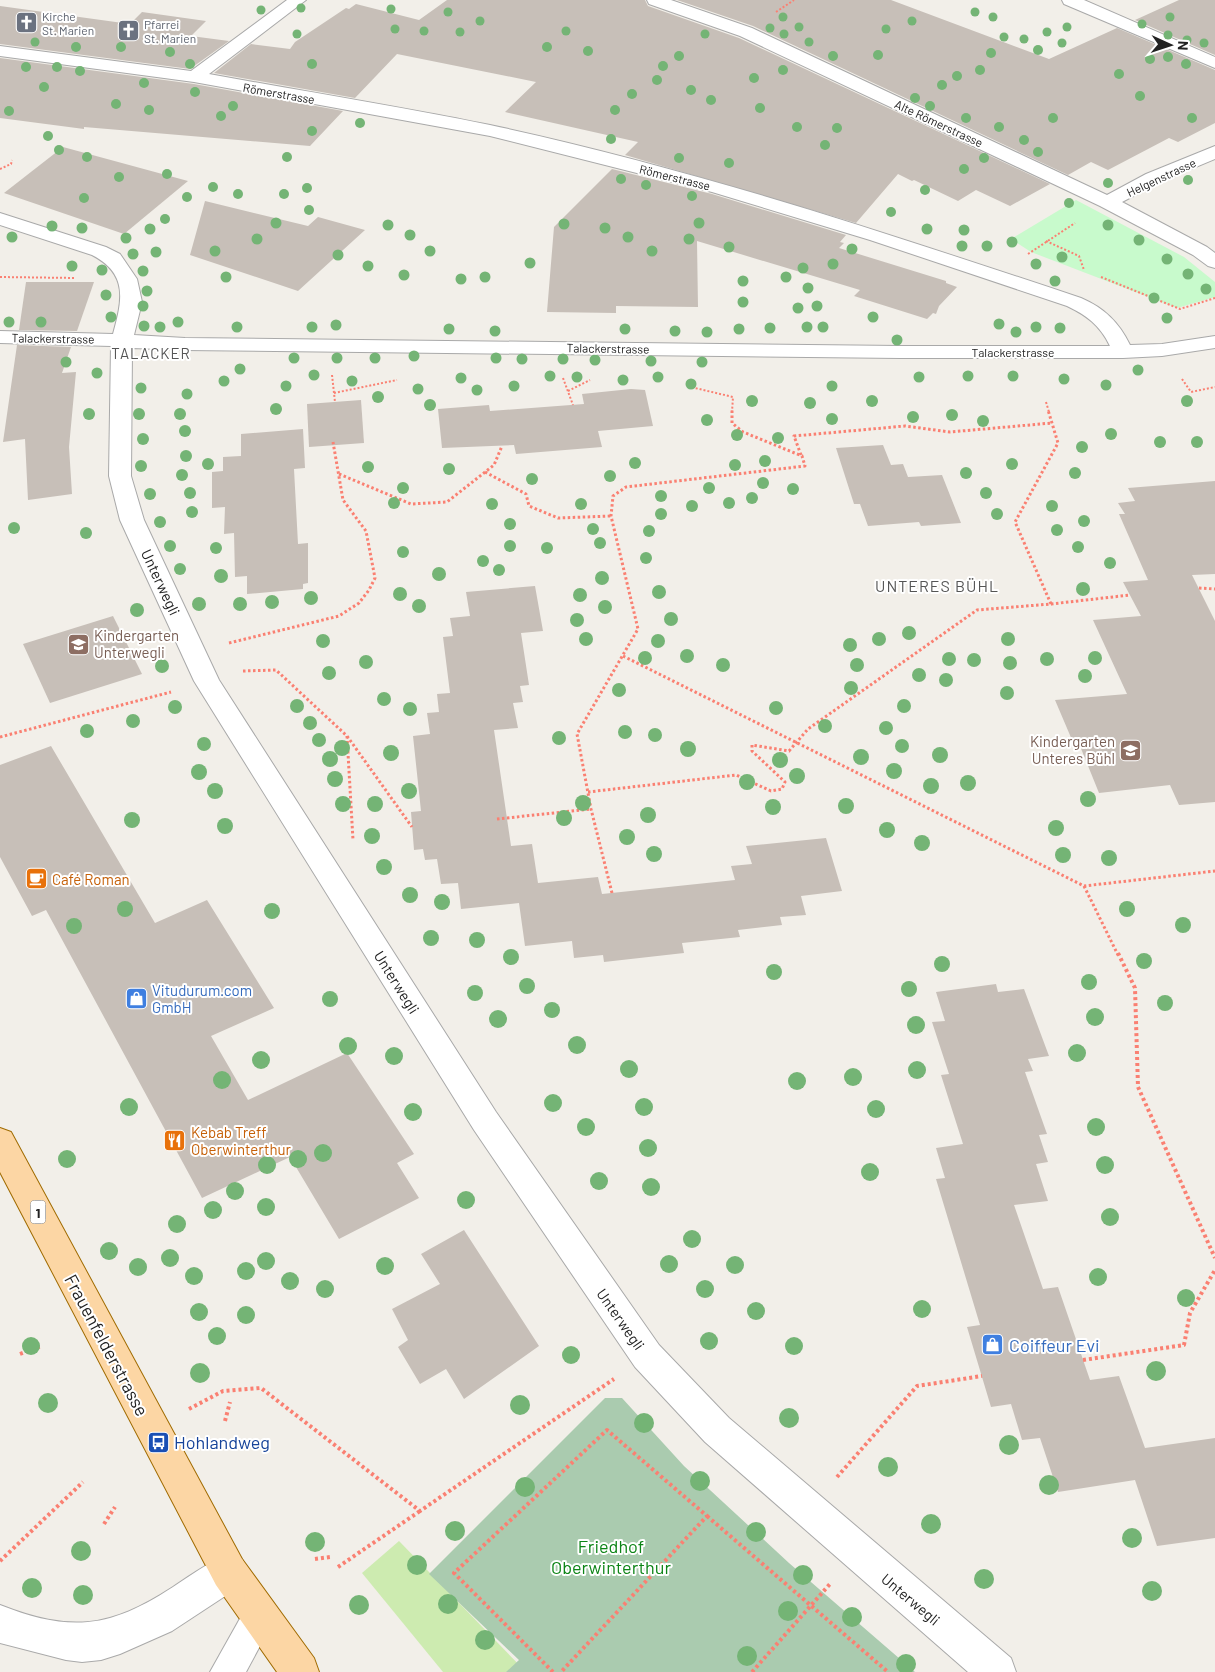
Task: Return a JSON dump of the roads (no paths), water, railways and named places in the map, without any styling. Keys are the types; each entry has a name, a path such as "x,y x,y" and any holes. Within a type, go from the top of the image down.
{"main road":[{"name":"Frauenfelderstrasse","path":"0,1140 151,1429 229,1572 300,1672"}],"street":[{"path":"194,77 298,0"},
{"name":"Alte Römerstrasse","path":"655,0 746,32 1107,202 1215,262"},
{"path":"1070,0 1215,62"},
{"name":"Römerstrasse","path":"0,51 194,77 490,131 719,188 877,236 1074,302 1098,313 1105,320 1111,327 1123,352"},
{"name":"Helgenstrasse","path":"1107,202 1153,178 1215,152"},
{"name":"Unterwegli","path":"0,219 99,251 113,258 127,279 132,302 122,340 119,421 120,476 132,520 207,682 485,1121 647,1356 717,1430 857,1553 997,1672"},
{"name":"Talackerstrasse","path":"0,337 122,340 185,344 900,352 1123,352 1162,350 1215,342"},
{"path":"0,1624 10,1628 80,1643 110,1640 154,1619 229,1572"}],"lane":[{"path":"227,1672 260,1618"}],"place":[{"name":"Kirche St. Marien","path":"26,23"},
{"name":"Pfarrei St. Marien","path":"128,31"},
{"name":"Kindergarten Unterwegli","path":"78,644"},
{"name":"Kindergarten Unteres Bühl","path":"1131,750"},
{"name":"Café Roman","path":"36,879"},
{"name":"Vitudurum.com GmbH","path":"136,999"},
{"name":"Kebab Treff Oberwinterthur","path":"175,1141"},
{"name":"Coiffeur Evi","path":"993,1345"},
{"name":"Hohlandweg","path":"158,1442"}],"district":[{"name":"TALACKER","path":"151,353"},
{"name":"UNTERES BÜHL","path":"937,585"}],"park label":[{"name":"Friedhof Oberwinterthur","path":"611,1556"}]}
